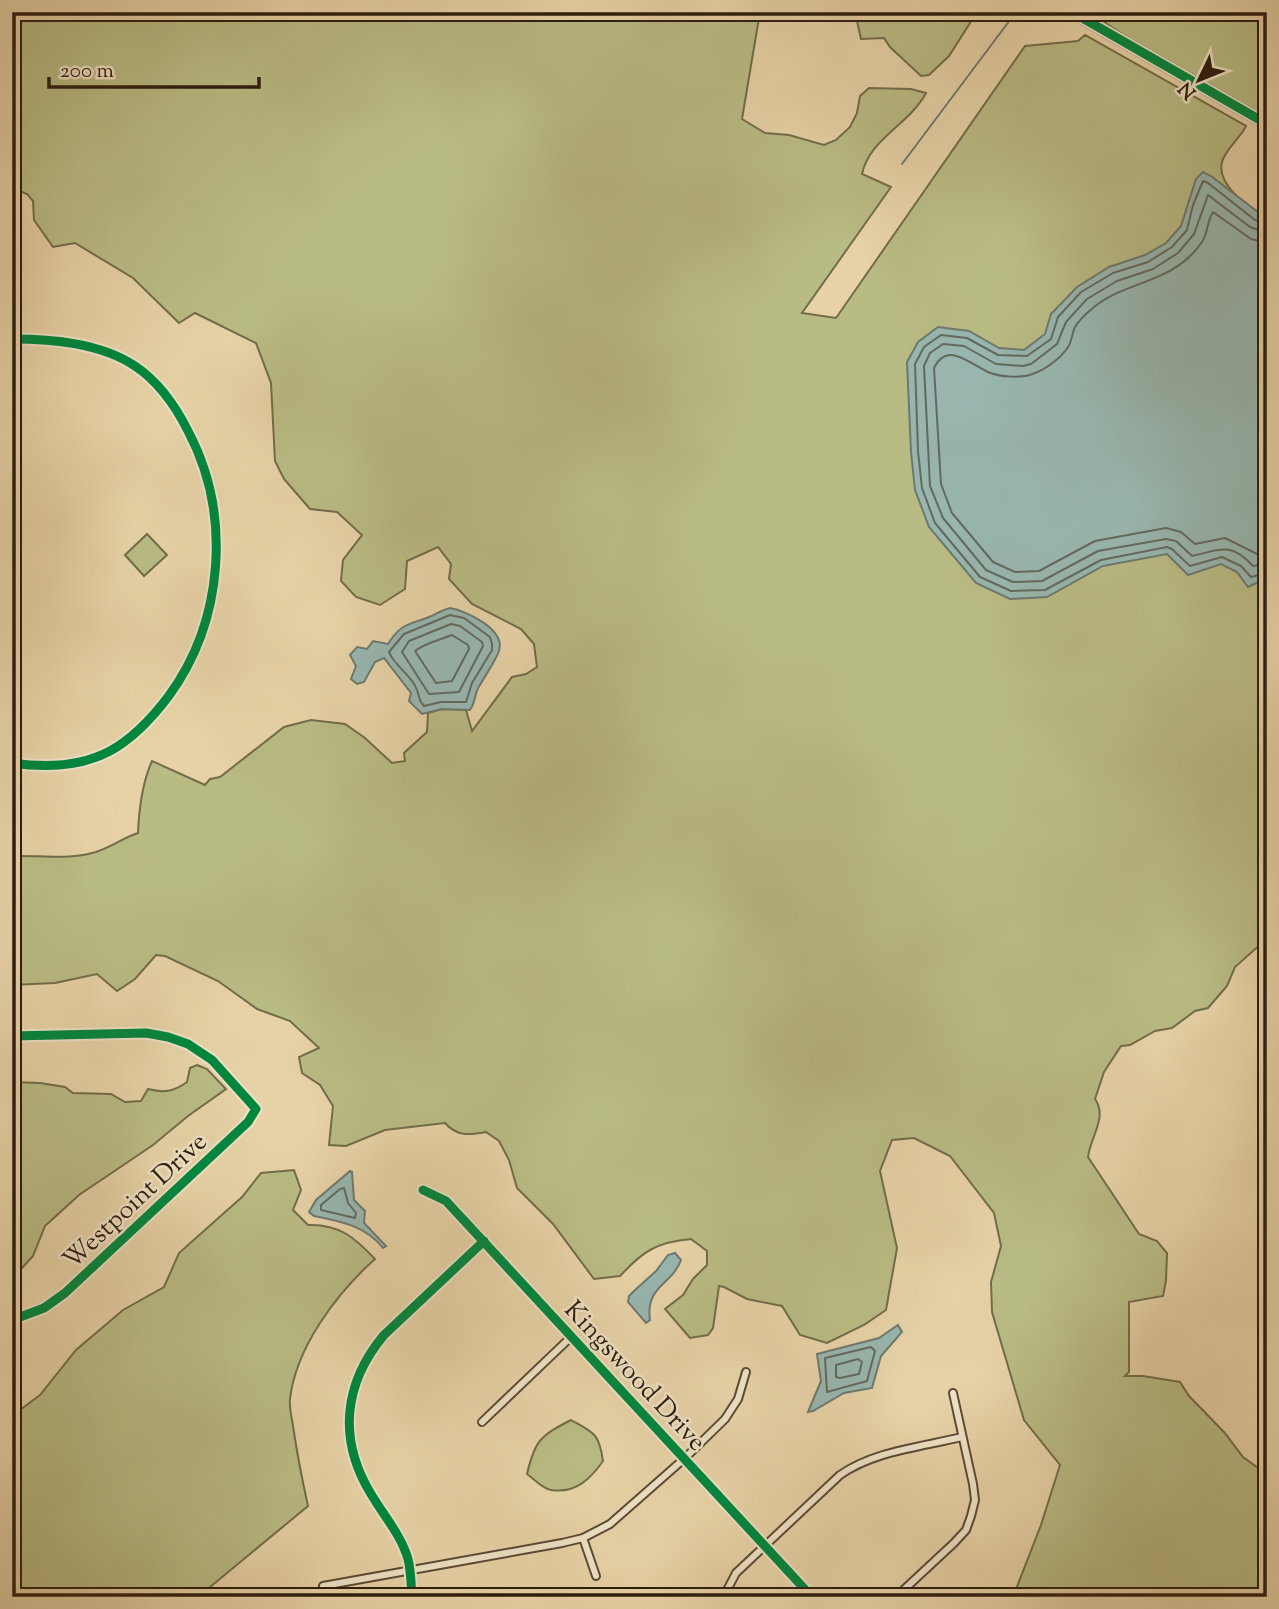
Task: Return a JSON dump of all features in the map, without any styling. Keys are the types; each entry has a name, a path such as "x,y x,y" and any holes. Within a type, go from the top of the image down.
{"main road":[{"path":"1072,12 1267,124"}],"street":[{"path":"12,339 48,340 104,352 133,365 158,385 180,416 206,476 214,513 216,560 210,601 197,644 172,691 144,725 124,743 91,759 57,765 12,763"},
{"name":"Westpoint Drive","path":"12,1036 146,1033 169,1037 204,1054 256,1110 248,1122 65,1293 44,1308 12,1320"},
{"name":"Kingswood Drive","path":"423,1190 446,1201 812,1597"},
{"path":"412,1597 411,1572 400,1539 357,1468 350,1435 352,1397 360,1371 371,1350 484,1241"},
{"path":"482,1422 572,1336"},
{"path":"323,1586 411,1572 583,1538 624,1514 714,1431 732,1409 746,1372"},
{"path":"896,1597 954,1544 965,1530 971,1516 975,1500 973,1484 953,1393"},
{"path":"726,1594 736,1573 855,1464 962,1437"},
{"path":"583,1538 596,1576"}],"green space":[{"path":"12,12 760,12 742,119 765,133 789,135 824,145 836,140 850,127 857,113 860,96 869,88 911,89 926,93 866,161 862,174 891,187 802,313 836,318 1025,46 1078,41 1085,35 1246,126 1225,154 1221,168 1223,177 1234,194 1267,219 1267,943 1263,942 1235,967 1227,986 1208,1008 1195,1011 1172,1028 1155,1031 1130,1045 1121,1046 1104,1072 1095,1099 1100,1113 1088,1157 1139,1234 1157,1241 1167,1253 1163,1296 1129,1302 1129,1372 1125,1376 1180,1382 1189,1396 1224,1432 1243,1457 1261,1470 1267,1470 1267,1597 1013,1597 1041,1525 1060,1465 1024,1420 992,1312 991,1282 1001,1246 994,1213 950,1156 914,1138 892,1140 880,1171 897,1248 886,1310 864,1325 827,1343 800,1335 782,1306 747,1299 719,1286 713,1328 708,1335 690,1338 665,1309 683,1295 693,1279 707,1265 707,1251 691,1239 660,1245 636,1260 620,1276 594,1279 553,1224 517,1188 509,1160 499,1141 486,1132 459,1133 445,1123 385,1130 346,1146 329,1145 333,1106 320,1085 302,1073 299,1057 319,1048 290,1021 257,1009 218,981 165,956 156,955 135,979 117,991 97,974 55,983 12,985 12,856 82,855 104,849 138,833 142,796 152,761 205,785 210,779 220,777 284,727 311,720 345,724 392,763 405,761 404,753 427,732 428,713 442,709 466,710 472,731 512,677 526,674 537,667 534,644 521,629 472,604 449,579 451,564 438,547 407,561 405,589 380,605 356,597 341,581 343,560 362,535 337,512 310,509 284,479 275,461 271,383 256,343 195,313 179,323 133,278 75,243 53,247 34,220 33,201 27,194 12,188"},
{"path":"855,12 901,12 903,15 910,12 977,12 949,56 929,75 921,76 884,38 861,39"},
{"path":"1090,12 1267,12 1267,118 1155,54"},
{"path":"147,534 167,555 144,576 125,555"},
{"path":"197,1065 207,1069 226,1089 153,1145 79,1195 45,1226 33,1256 22,1268 12,1271 12,1082 65,1087 73,1093 111,1094 125,1102 141,1101 148,1089 168,1091 187,1082 190,1068"},
{"path":"294,1170 301,1190 293,1210 308,1225 329,1227 346,1234 375,1259 347,1288 321,1322 300,1360 294,1379 290,1409 308,1506 198,1597 12,1597 12,1416 40,1395 76,1350 123,1310 164,1287 179,1253 242,1197 261,1173"},
{"path":"571,1420 594,1435 600,1445 603,1461 588,1479 575,1487 560,1491 548,1489 527,1474 533,1453 540,1440"}],"water":[{"path":"1203,172 1267,219 1267,578 1248,587 1237,572 1221,564 1188,575 1167,554 1103,566 1047,597 1010,599 976,583 929,527 915,490 907,362 918,342 938,327 969,331 999,348 1024,350 1045,334 1051,314 1077,287 1109,267 1145,255 1166,243 1181,226 1196,179"},
{"path":"450,608 483,622 497,635 500,643 499,651 478,688 470,710 442,709 422,714 409,701 411,693 384,658 375,662 364,682 357,684 351,679 356,666 350,655 357,647 367,649 373,641 388,644 397,632 406,626"},
{"path":"350,1171 354,1200 365,1211 364,1223 386,1246 383,1248 361,1230 314,1216 309,1212 316,1200"},
{"path":"675,1253 681,1260 651,1300 650,1320 646,1323 628,1302 629,1296 656,1271 668,1255"},
{"path":"898,1325 902,1332 881,1356 872,1388 844,1393 808,1412 821,1381 817,1354 879,1338"}],"waterway":[{"path":"902,164 1016,12"}],"cycle path":[{"path":"1072,12 1267,124"},
{"path":"12,339 60,341 92,347 121,358 152,379 178,412 202,463 216,532 216,567 211,601 201,635 187,667 156,712 127,740 99,756 62,765 12,763"},
{"path":"12,1036 146,1033 168,1037 188,1044 212,1060 256,1109 248,1122 65,1293 44,1308 12,1320"},
{"path":"423,1190 446,1201 812,1597"},
{"path":"412,1597 410,1568 405,1550 360,1474 353,1453 350,1433 353,1393 370,1354 384,1335 484,1241"}]}
